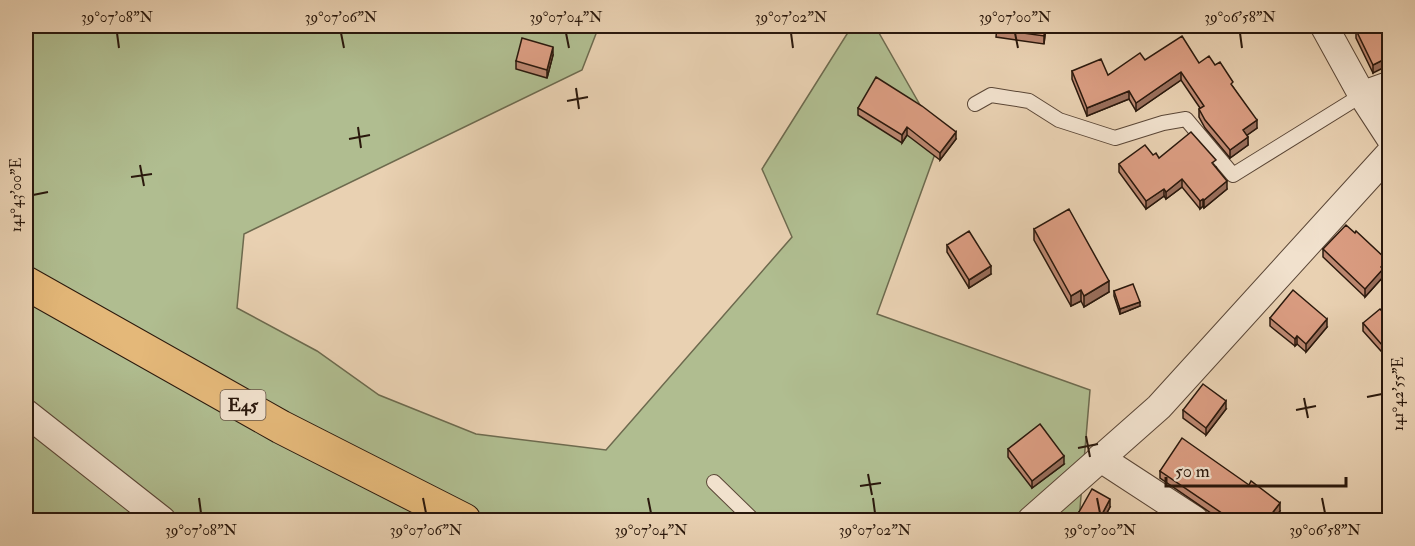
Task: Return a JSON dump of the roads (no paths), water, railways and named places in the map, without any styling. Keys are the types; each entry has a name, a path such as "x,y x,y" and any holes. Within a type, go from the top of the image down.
{"highway":[{"name":"E45","path":"26,283 281,427 464,520"}],"street":[{"path":"1324,26 1389,138"},
{"path":"1362,95 1389,85"},
{"path":"1031,520 1159,407 1389,153"},
{"path":"26,413 162,520"},
{"path":"1100,458 1195,520"}],"lane":[{"path":"975,104 990,95 1029,101 1059,120 1114,138 1163,123 1186,119 1233,175 1362,95"},
{"path":"714,482 753,520"}]}
